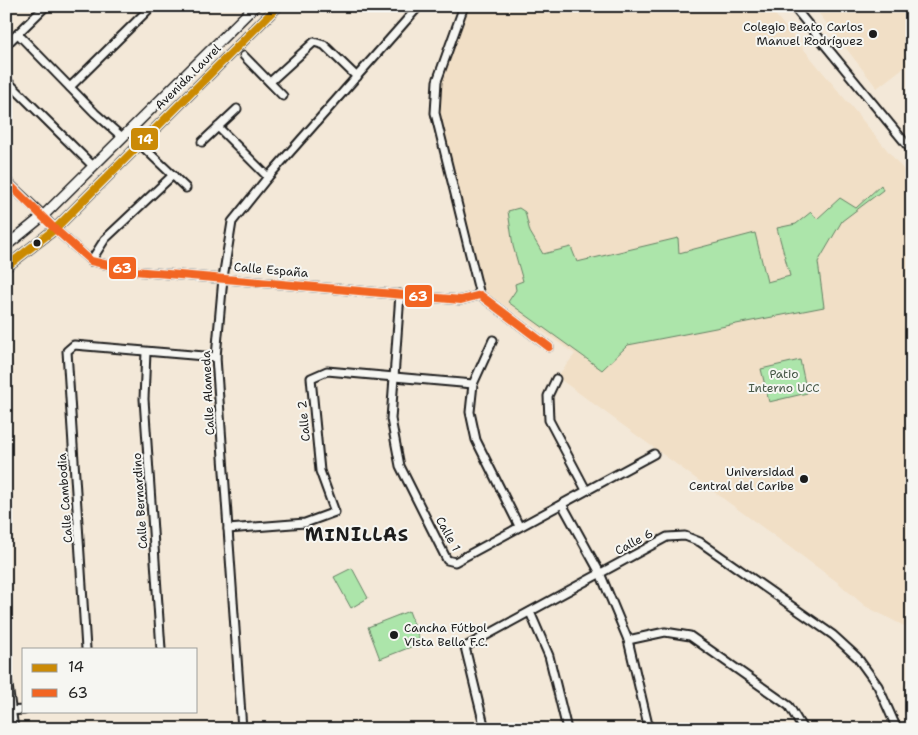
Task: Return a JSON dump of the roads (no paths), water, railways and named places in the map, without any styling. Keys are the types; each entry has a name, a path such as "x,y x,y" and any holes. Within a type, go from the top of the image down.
{"street":[{"path":"6,45 46,6"},
{"path":"70,87 152,6"},
{"name":"Avenida Laurel","path":"6,246 43,216 254,6"},
{"name":"Avenida Laurel","path":"6,267 55,229 278,6"},
{"name":"Calle Alameda","path":"242,729 216,357 223,278 232,222 268,177 419,6"},
{"path":"464,6 436,81 435,113 480,295 549,347"},
{"path":"794,6 912,151"},
{"path":"18,34 122,136"},
{"path":"270,82 314,42 324,45 356,77"},
{"path":"244,56 283,96"},
{"path":"6,80 93,166"},
{"path":"202,142 237,109"},
{"path":"218,127 268,177"},
{"path":"139,143 186,188"},
{"path":"91,261 105,239 173,175"},
{"name":"Calle España","path":"6,181 91,261 134,271 461,300 480,295"},
{"name":"Calle 1","path":"400,294 391,419 400,466 447,560 455,562 654,454"},
{"path":"493,340 473,384 470,412 476,440 519,526"},
{"name":"Calle Cambodia","path":"86,648 67,351 74,345 146,352"},
{"path":"146,352 216,357"},
{"name":"Calle Bernardino","path":"146,352 144,399 161,648"},
{"name":"Calle 2","path":"228,529 305,523 335,512 320,471 311,378 327,371 393,377"},
{"path":"393,377 473,384"},
{"path":"556,380 548,396 549,420 586,490"},
{"path":"562,504 600,573 628,640 649,729"},
{"name":"Calle 6","path":"484,729 465,647 667,537 685,536 700,542 839,640 857,657 878,686 897,729"},
{"path":"530,612 549,656 567,729"},
{"path":"628,640 665,632 690,636 789,706 803,729"},
{"path":"6,671 9,711 14,729"},
{"path":"9,711 22,710"},
{"path":"396,729 403,729"}],"place":[{"name":"Colegio Beato Carlos Manuel Rodríguez","path":"873,34"},
{"name":"Universidad Central del Caribe","path":"804,479"},
{"name":"Cancha Fútbol Vista Bella F.C.","path":"394,635"}],"district":[{"name":"MINILLAS","path":"357,535"}],"park label":[{"name":"Patio Interno UCC","path":"784,381"}]}
